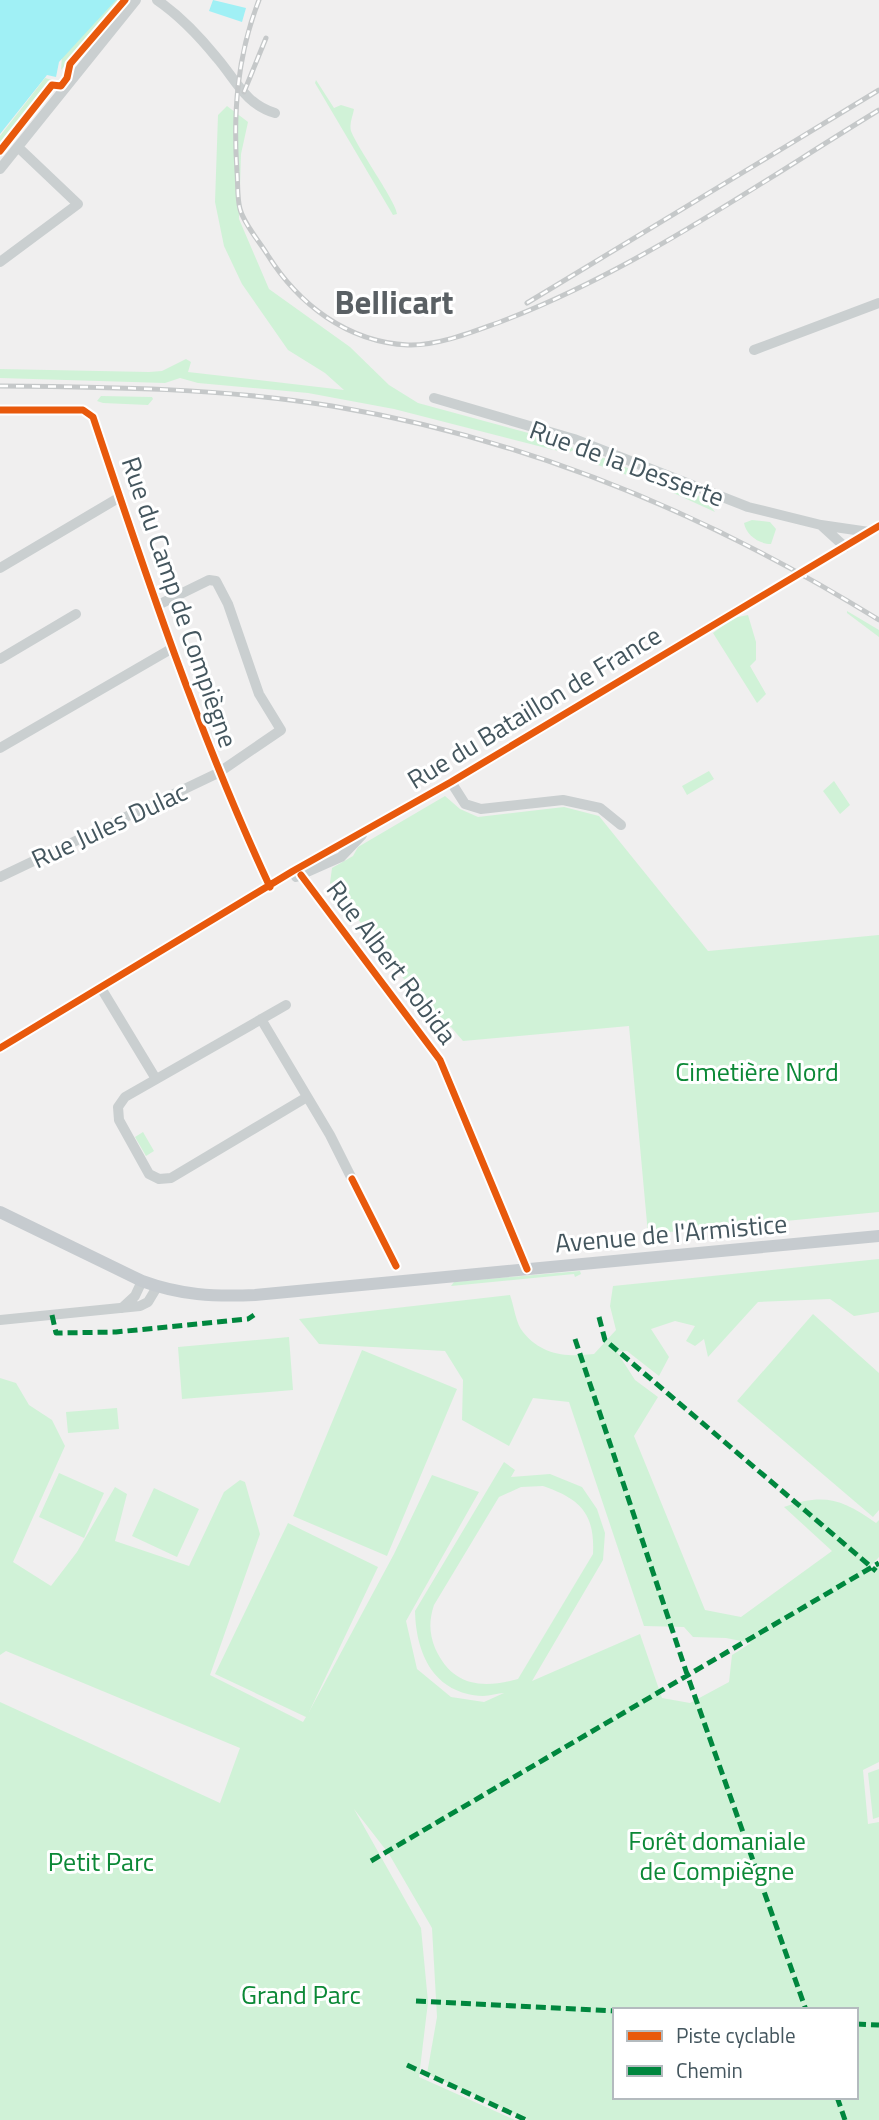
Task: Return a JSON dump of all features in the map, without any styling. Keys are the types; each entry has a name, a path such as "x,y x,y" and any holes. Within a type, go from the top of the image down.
{"main road":[{"name":"Avenue de l'Armistice","path":"0,1212 157,1287 216,1296 879,1236"}],"street":[{"path":"0,169 136,0"},
{"path":"163,2 216,56 243,94 254,104 275,113"},
{"path":"0,262 78,204 18,147"},
{"path":"754,350 879,303"},
{"name":"Rue de la Desserte","path":"434,398 573,439 748,507 821,525 869,532"},
{"name":"Rue du Camp de Compiègne","path":"0,410 83,410 91,413 171,649 218,773 270,887"},
{"path":"0,568 120,497"},
{"name":"Rue de la Desserte","path":"821,525 845,547"},
{"name":"Rue du Bataillon de France","path":"0,1048 879,526"},
{"name":"Rue Jules Dulac","path":"0,877 218,773 281,730 259,694 228,604 216,581 209,580 158,605"},
{"path":"0,659 76,614"},
{"path":"0,748 171,649"},
{"path":"451,782 465,804 481,809 563,800 600,808 617,822"},
{"name":"Rue du Bataillon de France","path":"289,876 301,875 341,857 366,829"},
{"name":"Rue Albert Robida","path":"301,875 440,1060 527,1269"},
{"path":"101,988 156,1079"},
{"path":"286,1005 125,1097 118,1107 119,1120 149,1174 159,1180 172,1178 307,1097"},
{"path":"261,1019 352,1179"},
{"path":"122,1308 135,1296 142,1281"},
{"path":"0,1320 122,1308 148,1302 157,1287"}],"green space":[{"path":"114,0 122,0 61,70 62,55"},
{"path":"45,78 52,80 0,147 0,136"},
{"path":"316,80 334,108 341,105 354,109 351,131 397,214 393,215 315,83"},
{"path":"227,106 248,122 241,154 239,219 269,289 350,347 389,385 418,403 558,441 573,450 568,453 394,409 308,393 198,383 180,378 165,383 0,378 0,369 162,371 186,359 191,362 188,372 344,390 325,373 288,350 242,284 224,246 215,202 218,115"},
{"path":"101,396 153,399 148,405 103,403 97,401"},
{"path":"604,458 632,470 633,477 598,465 598,459"},
{"path":"645,480 669,482 695,493 715,512"},
{"path":"752,520 770,522 776,529 771,544 758,541 750,535 744,523"},
{"path":"847,613 879,630 879,637"},
{"path":"748,615 756,642 756,660 750,666 766,694 757,703 713,633 733,618"},
{"path":"709,771 714,779 687,795 682,786"},
{"path":"834,781 850,805 840,814 823,791"},
{"name":"Cimetière Nord","path":"445,796 460,809 478,817 564,807 599,816 708,951 879,935 879,1212 648,1234 629,1026 463,1041 451,1027 437,1030 430,1025 427,1009 330,883 332,868 353,856 358,847"},
{"path":"143,1132 154,1151 146,1156 135,1137"},
{"path":"879,1259 879,1312 854,1316 830,1299 758,1302 708,1357 704,1339 695,1346 686,1341 695,1326 675,1321 651,1329 669,1357 659,1376 627,1351 617,1352 635,1380 658,1397 634,1436 705,1610 741,1617 832,1551 784,1507 810,1500 832,1501 853,1508 876,1523 879,1520 879,1557 868,1569 879,1564 879,1762 863,1770 868,1824 879,1822 879,2120 528,2120 427,2074 437,2017 432,1928 389,1854 354,1809 421,1928 428,2002 419,2077 515,2120 0,2120 0,1702 220,1803 240,1748 6,1651 0,1655 0,1378 16,1383 29,1405 52,1420 65,1446 13,1562 51,1586 77,1552 115,1487 127,1494 115,1541 189,1566 224,1492 240,1480 245,1482 260,1534 210,1675 303,1722 306,1717 215,1674 288,1523 378,1567 309,1712 394,1554 432,1475 479,1492 406,1621 417,1669 451,1697 484,1702 504,1693 483,1696 466,1694 440,1680 424,1656 416,1627 415,1611 504,1462 515,1470 511,1477 550,1474 582,1487 597,1509 605,1533 603,1560 532,1681 640,1634 662,1698 690,1703 729,1682 732,1655 751,1643 726,1638 693,1637 684,1627 644,1626 569,1402 533,1398 509,1446 462,1420 463,1380 445,1351 319,1344 299,1319 510,1295 521,1329 530,1340 556,1353 575,1355 594,1354 616,1330 610,1306 613,1286","holes":["543,1486 576,1502 588,1518 593,1554 518,1679 480,1684 459,1677 442,1661 435,1648 430,1626 434,1605 499,1497 521,1487"]},
{"path":"580,1271 581,1274 575,1277 574,1274 451,1286 454,1282"},
{"path":"813,1314 879,1373 879,1510 873,1517 737,1401"},
{"path":"289,1337 293,1390 182,1399 178,1347"},
{"path":"362,1350 457,1389 387,1556 293,1516"},
{"path":"117,1408 119,1429 68,1433 66,1412"},
{"path":"59,1473 104,1493 84,1538 39,1517"},
{"path":"154,1488 199,1509 177,1557 132,1536"},
{"path":"879,1769 879,1817 873,1819 868,1773"}],"water":[{"path":"0,0 116,0 59,62 56,77 47,75 0,134"},
{"path":"213,0 246,8 242,22 209,11"}],"railway":[{"path":"259,0 241,63 236,106 238,195 242,215 279,272 309,304 345,328 386,342 419,345 443,341 500,322 599,278 694,225 879,110"},
{"path":"244,92 266,38"},
{"path":"527,303 879,90"},
{"path":"0,386 125,388 249,395 332,406 405,420 477,439 616,486 684,515 750,547 879,620"}],"marked path":[{"path":"52,1315 56,1333 116,1332 248,1319 254,1315"},
{"path":"599,1317 605,1340 876,1571"},
{"path":"575,1339 688,1677 805,2008"},
{"path":"371,1861 879,1563"},
{"path":"416,2001 613,2011"},
{"path":"858,2024 879,2025"},
{"path":"407,2065 526,2120"},
{"path":"838,2099 845,2120"}],"cycle path":[{"path":"0,151 52,85 61,86 67,78 70,64 125,0"},
{"path":"0,410 83,410 93,417 197,713 270,887"},
{"path":"0,1048 293,871 451,782 879,526"},
{"path":"301,875 440,1060 527,1269"},
{"path":"352,1179 396,1266"}],"district":[{"name":"Bellicart","path":"394,302"}],"park label":[{"name":"Forêt domaniale de Compiègne","path":"717,1854"},
{"name":"Petit Parc","path":"101,1861"},
{"name":"Grand Parc","path":"301,1994"}]}
